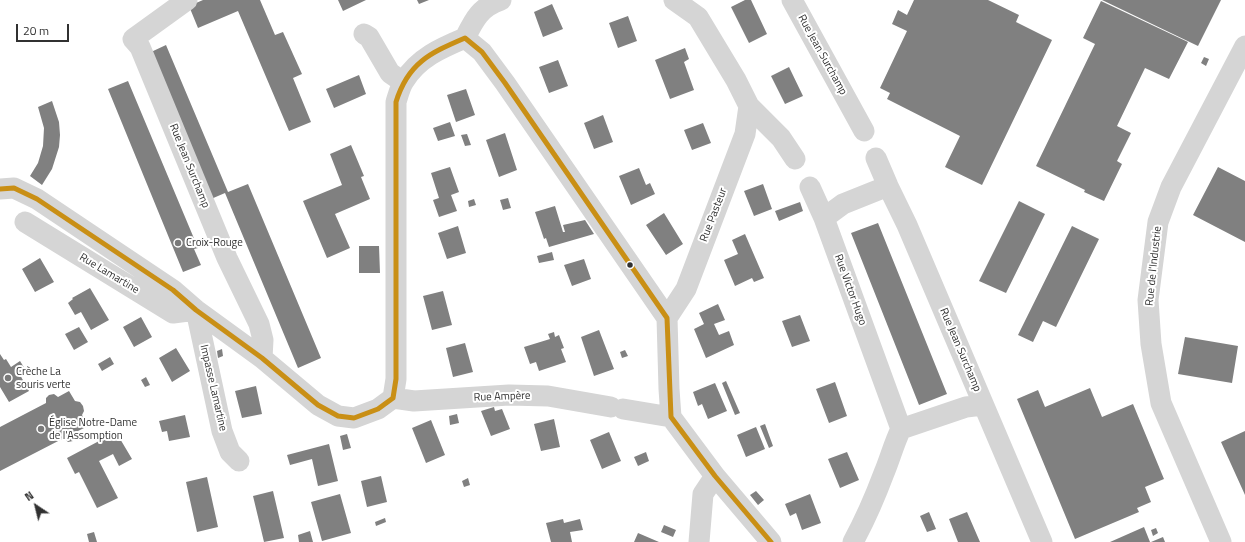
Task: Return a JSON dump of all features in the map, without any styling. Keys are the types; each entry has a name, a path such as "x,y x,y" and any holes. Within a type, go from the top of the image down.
{"street":[{"name":"Rue Jean Surchamp","path":"187,0 133,39 140,47 227,258 259,324 263,340 262,358"},
{"path":"0,189 14,188 37,199 173,290 196,310 262,358 318,405 338,416 354,418 378,409 393,398 397,374 396,102 403,82 421,61 440,48 465,38 475,18 491,3 501,0"},
{"path":"674,0 698,17 736,80 749,106 781,138 795,159"},
{"name":"Rue Jean Surchamp","path":"792,0 864,131"},
{"path":"364,34 369,37 390,73 403,82"},
{"path":"465,38 482,52 505,83 667,318 671,417 715,476 771,542"},
{"name":"Rue de l'Industrie","path":"1221,542 1161,403 1151,344 1148,300 1158,222 1171,187 1245,46"},
{"name":"Rue Pasteur","path":"667,318 686,289 745,134 749,106"},
{"name":"Rue Jean Surchamp","path":"876,158 907,225 1042,542"},
{"path":"810,187 824,218 843,204 888,186"},
{"name":"Rue Victor Hugo","path":"824,218 901,429"},
{"name":"Rue Lamartine","path":"25,222 173,313 196,310"},
{"name":"Impasse Lamartine","path":"196,310 222,432 230,452 239,461"},
{"name":"Rue Ampère","path":"393,398 414,401 509,394 548,396 671,417"},
{"path":"853,542 885,472 901,429 966,407 983,405"},
{"path":"699,542 703,494 715,476"}],"building":[{"path":"203,0 260,0 275,35 283,32 302,74 293,78 311,122 289,131 238,11 198,28 189,6"},
{"path":"338,0 366,0 343,11"},
{"path":"417,0 429,0 419,4"},
{"path":"745,0 751,0 767,34 749,43 731,7"},
{"path":"914,0 988,0 1019,15 1016,22 1052,40 982,185 945,167 960,136 887,99 890,93 880,88 907,31 892,24 898,10 907,15"},
{"path":"1102,0 1221,0 1198,46"},
{"path":"1101,1 1188,42 1169,79 1145,68 1117,126 1131,133 1117,161 1122,164 1104,201 1036,166 1095,44 1083,38"},
{"path":"552,4 563,29 543,37 534,12"},
{"path":"628,16 637,41 618,48 609,23"},
{"path":"166,45 228,192 248,184 321,358 298,368 225,193 211,199 151,52"},
{"path":"685,48 689,59 684,62 694,90 670,99 655,60"},
{"path":"1204,57 1209,59 1206,66 1201,63"},
{"path":"558,60 568,86 549,93 539,67"},
{"path":"789,67 803,96 785,104 771,76"},
{"path":"359,75 366,94 334,108 326,89"},
{"path":"128,81 198,248 194,249 201,265 183,272 108,89"},
{"path":"466,89 475,115 456,122 447,95"},
{"path":"52,101 59,122 59,147 52,169 42,185 30,176 38,163 43,146 44,128 38,107"},
{"path":"603,115 613,142 594,149 584,123"},
{"path":"450,122 455,136 438,141 433,128"},
{"path":"703,123 711,143 692,150 684,130"},
{"path":"505,133 517,170 499,177 486,140"},
{"path":"467,134 471,145 465,146 461,135"},
{"path":"351,145 364,176 361,177 370,199 335,214 350,248 327,258 303,201 342,185 330,154"},
{"path":"450,167 459,192 451,195 457,211 439,217 433,200 439,198 431,173"},
{"path":"1218,167 1245,181 1245,242 1193,215"},
{"path":"639,168 646,185 650,183 655,194 631,205 619,176"},
{"path":"763,184 772,209 754,216 744,191"},
{"path":"508,198 511,208 503,210 500,200"},
{"path":"474,199 476,205 469,207 468,201"},
{"path":"1019,201 1045,214 1006,293 979,281"},
{"path":"800,202 803,211 779,221 775,211"},
{"path":"555,206 563,232 565,232 563,225 585,220 594,234 549,247 546,238 544,239 535,212"},
{"path":"664,213 683,244 666,255 646,225"},
{"path":"878,223 947,394 919,405 851,233"},
{"path":"458,226 466,253 447,259 438,233"},
{"path":"1072,226 1099,239 1056,327 1043,321 1033,342 1018,335"},
{"path":"745,234 764,278 754,282 752,278 735,286 724,260 738,254 732,240"},
{"path":"359,246 379,246 380,273 359,273"},
{"path":"552,252 554,260 539,263 537,256"},
{"path":"40,258 54,282 35,292 22,269"},
{"path":"584,259 591,279 572,286 564,265"},
{"path":"90,288 109,320 91,330 81,312 75,315 68,303 73,299 72,298"},
{"path":"443,291 452,325 432,330 423,296"},
{"path":"718,304 725,320 714,324 719,335 729,331 734,345 706,358 694,329 704,324 699,313"},
{"path":"800,315 810,341 792,347 782,321"},
{"path":"141,317 152,337 134,347 123,327"},
{"path":"79,327 88,342 74,350 65,334"},
{"path":"599,330 614,369 594,376 581,337"},
{"path":"554,332 555,337 559,335 564,348 561,349 566,362 539,371 536,362 530,364 524,347 550,339 548,334"},
{"path":"1185,337 1238,346 1232,383 1178,374"},
{"path":"465,343 473,372 453,377 446,348"},
{"path":"176,348 190,371 172,382 159,358"},
{"path":"222,349 223,356 218,358 217,351"},
{"path":"625,350 628,356 622,358 620,352"},
{"name":"Crèche La souris verte","path":"0,354 4,360 6,359 11,367 20,361 25,369 19,373 29,391 9,402 0,387"},
{"path":"110,357 114,364 102,371 98,364"},
{"path":"146,377 150,385 145,387 141,380"},
{"path":"726,381 740,413 735,415 722,383"},
{"path":"835,382 847,416 829,423 816,389"},
{"path":"715,383 727,411 708,419 702,404 698,406 693,392"},
{"path":"256,386 262,414 242,418 235,391"},
{"path":"1090,388 1102,417 1133,404 1164,479 1145,487 1151,502 1137,508 1139,512 1075,539 1017,399 1038,390 1045,407"},
{"name":"Église Notre-Dame de l'Assomption","path":"69,391 75,401 80,402 83,406 84,411 82,415 88,426 76,432 77,437 73,441 68,442 64,438 0,471 0,427 46,403 46,398 49,395 54,394 58,397"},
{"path":"494,407 495,411 502,409 510,429 491,436 481,411"},
{"path":"457,414 459,423 450,425 449,416"},
{"path":"185,415 190,437 169,441 167,431 162,432 159,421"},
{"path":"554,419 560,447 541,451 534,424"},
{"path":"431,420 445,455 426,463 412,428"},
{"path":"765,424 773,446 769,448 760,426"},
{"path":"756,427 765,449 746,457 737,435"},
{"path":"1245,431 1245,495 1221,442"},
{"path":"116,432 132,459 119,466 113,454 99,461 118,498 97,508 79,472 75,474 67,458"},
{"path":"609,432 621,461 602,469 590,440"},
{"path":"347,434 351,448 343,450 340,436"},
{"path":"329,444 338,481 318,486 312,459 290,465 287,455"},
{"path":"646,452 649,461 638,466 634,457"},
{"path":"847,452 859,480 840,488 828,459"},
{"path":"381,476 387,502 367,507 361,481"},
{"path":"207,477 218,527 197,532 186,482"},
{"path":"468,478 470,485 464,487 462,481"},
{"path":"273,491 284,538 264,542 253,496"},
{"path":"756,491 764,500 758,505 750,495"},
{"path":"340,494 351,533 322,541 311,502"},
{"path":"810,494 821,523 802,530 796,513 790,516 785,504"},
{"path":"929,512 936,529 927,532 920,516"},
{"path":"967,512 980,542 958,542 949,519"},
{"path":"385,518 386,522 376,526 375,522"},
{"path":"563,519 564,523 580,519 583,530 570,532 572,542 551,542 546,523"},
{"path":"664,525 676,530 673,537 661,532"},
{"path":"1144,527 1150,542 1110,542"},
{"path":"1156,528 1158,533 1153,536 1151,530"},
{"path":"310,531 313,542 299,542 298,535"},
{"path":"94,532 97,542 89,542 87,534"},
{"path":"638,533 659,542 634,542"},
{"path":"1163,537 1165,542 1151,542"}],"transit line":[{"path":"0,189 14,188 37,199 173,290 196,310 262,358 318,405 338,416 354,418 378,409 393,398 396,379 396,102 407,78 422,61 441,49 465,38 482,52 505,83 667,318 671,417 715,476 771,542"}],"place":[{"name":"Croix-Rouge","path":"178,243"},
{"name":"Crèche La souris verte","path":"8,378"},
{"name":"Église Notre-Dame de l'Assomption","path":"41,429"}]}
